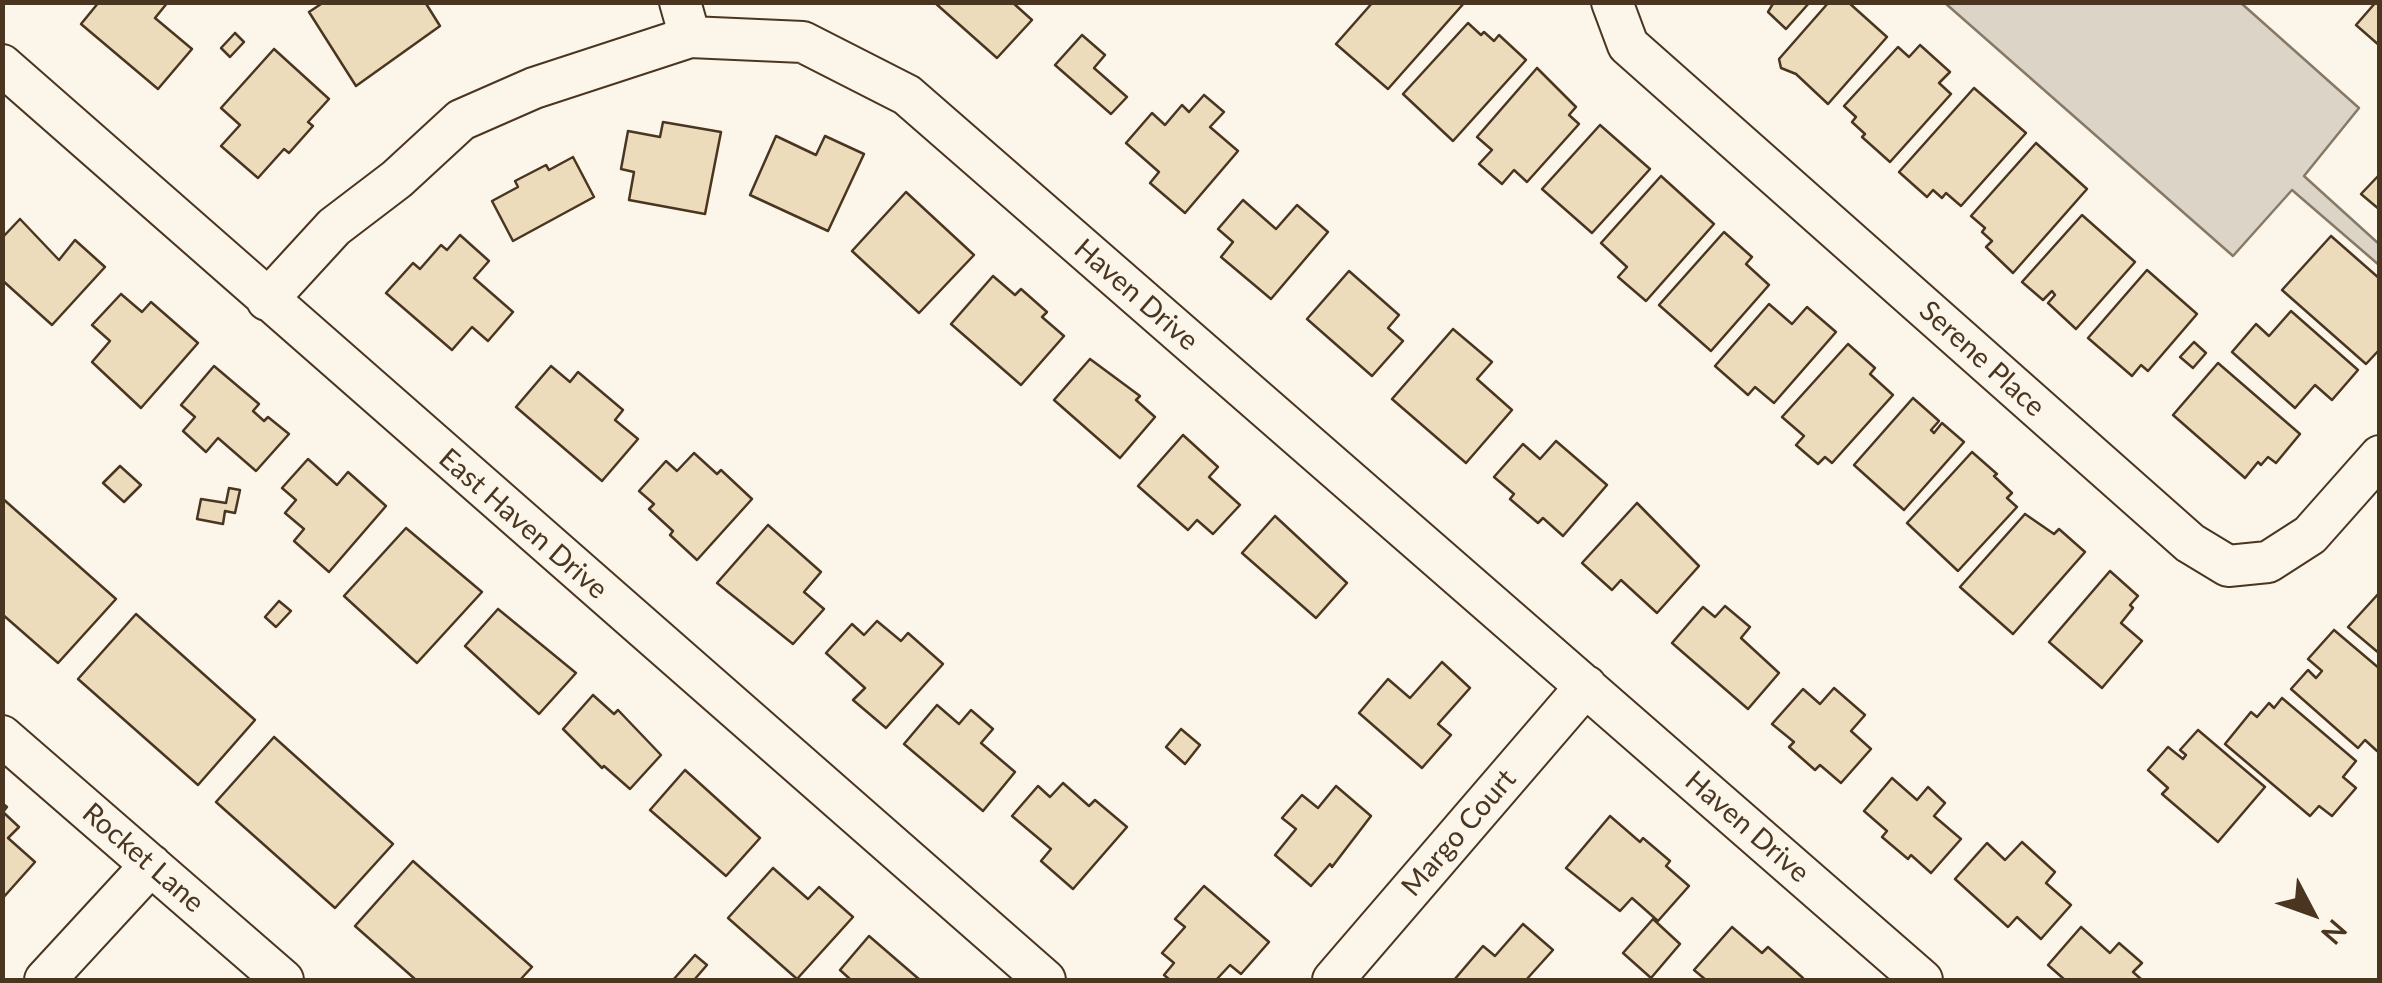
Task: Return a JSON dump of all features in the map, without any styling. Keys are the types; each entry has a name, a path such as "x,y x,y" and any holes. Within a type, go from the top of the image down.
{"street":[{"name":"Serene Place","path":"1612,2 1628,44 2190,543 2228,566 2268,562 2310,535 2380,456"},
{"name":"Haven Drive","path":"267,300 334,227 462,120 685,20 803,42 907,95 1922,980"},
{"name":"East Haven Drive","path":"2,65 1045,980"},
{"name":"Margo Court","path":"1332,980 1586,686"},
{"name":"Rocket Lane","path":"2,736 284,980"},
{"path":"45,980 151,865"}],"shaded area":[{"path":"1945,3 2241,3 2359,108 2304,176 2379,244 2379,265 2292,190 2233,256"}],"building":[{"path":"99,2 168,2 155,18 192,49 158,89 81,24"},
{"path":"324,2 425,2 440,26 356,86 309,12"},
{"path":"934,2 1012,2 1032,20 997,58"},
{"path":"1373,2 1465,2 1388,89 1336,44"},
{"path":"1774,2 1810,2 1786,29 1768,12"},
{"path":"1829,2 1848,2 1887,37 1828,104 1796,74 1781,68 1779,59"},
{"path":"2380,2 2380,46 2356,25"},
{"path":"1468,23 1494,41 1499,35 1526,60 1453,141 1403,94"},
{"path":"235,33 244,42 230,57 221,48"},
{"path":"1082,35 1105,55 1094,68 1127,97 1111,114 1055,65"},
{"path":"1920,45 1950,72 1939,83 1951,94 1890,162 1862,137 1865,134 1852,122 1856,117 1844,106 1898,47 1909,57"},
{"path":"274,49 329,99 308,122 313,126 289,153 284,149 258,178 221,146 240,125 221,108"},
{"path":"1537,68 1576,107 1569,115 1579,124 1527,182 1514,170 1502,184 1479,164 1492,150 1477,137"},
{"path":"1974,88 2026,133 1961,206 1946,193 1942,198 1933,190 1927,197 1899,172"},
{"path":"1204,95 1224,112 1210,127 1238,151 1185,213 1150,183 1159,172 1126,143 1152,113 1165,125 1182,105 1189,112"},
{"path":"663,122 721,132 705,214 629,200 634,172 621,169 628,131 660,137"},
{"path":"1600,125 1650,169 1592,233 1542,189"},
{"path":"776,136 816,155 825,136 864,154 828,231 750,195"},
{"path":"2036,143 2087,189 2013,273 1986,247 1992,241 1982,232 1985,228 1971,216"},
{"path":"573,157 594,197 513,241 492,201 518,187 515,181"},
{"path":"2380,174 2380,210 2361,194"},
{"path":"1661,176 1714,224 1646,301 1618,277 1627,267 1601,243"},
{"path":"906,192 974,255 919,313 852,251"},
{"path":"1243,200 1276,229 1297,205 1328,232 1271,299 1221,257 1233,242 1218,229"},
{"path":"2082,215 2135,262 2076,329 2048,303 2055,295 2052,291 2043,300 2022,282"},
{"path":"20,219 59,260 75,240 105,267 52,325 2,280 2,238"},
{"path":"1724,232 1752,257 1746,264 1769,285 1711,351 1659,305"},
{"path":"460,235 489,261 474,278 513,312 488,341 472,327 452,350 386,293 413,263 420,269 441,245 447,250"},
{"path":"2331,236 2380,279 2380,349 2366,364 2282,290"},
{"path":"2147,270 2197,314 2148,371 2141,365 2132,376 2088,338"},
{"path":"1349,271 1399,315 1388,328 1403,341 1372,376 1307,319"},
{"path":"993,276 1015,295 1021,289 1047,312 1042,317 1064,336 1021,385 951,324"},
{"path":"121,294 142,312 151,302 198,343 141,408 92,362 110,341 92,325"},
{"path":"1769,304 1792,324 1807,307 1836,332 1774,403 1755,387 1748,395 1715,366"},
{"path":"2291,311 2358,370 2332,400 2315,385 2295,408 2232,352 2256,324 2269,336"},
{"path":"1453,329 1492,362 1477,379 1512,410 1466,463 1392,399"},
{"path":"2194,342 2206,353 2193,368 2180,357"},
{"path":"1848,344 1875,368 1870,374 1893,395 1832,463 1825,457 1818,464 1796,445 1804,436 1782,417"},
{"path":"1090,359 1140,396 1136,400 1155,417 1120,458 1054,400"},
{"path":"2218,363 2300,434 2276,463 2268,457 2261,465 2258,462 2245,478 2173,415"},
{"path":"214,366 259,404 253,411 264,421 268,417 289,434 256,471 218,438 206,452 183,431 195,417 181,405"},
{"path":"551,366 570,382 578,372 623,410 615,420 638,439 602,481 516,407"},
{"path":"1913,398 1939,421 1931,430 1934,433 1942,423 1964,442 1904,510 1854,465"},
{"path":"1183,435 1218,467 1209,477 1240,505 1213,534 1197,520 1188,530 1138,486"},
{"path":"1556,441 1607,485 1563,536 1543,518 1538,523 1510,499 1514,494 1494,477 1523,444 1540,459"},
{"path":"1972,452 1997,474 1994,476 2012,493 2007,498 2017,507 1958,571 1907,523"},
{"path":"694,453 717,474 721,470 752,499 697,560 670,535 673,531 649,509 654,504 639,491 666,461 677,471"},
{"path":"308,459 337,485 348,472 386,506 329,572 294,541 304,529 285,513 296,500 282,488"},
{"path":"120,466 141,485 124,502 103,483"},
{"path":"229,488 240,490 235,513 225,511 223,524 197,519 201,499 226,503"},
{"path":"2,498 116,599 58,663 2,614"},
{"path":"1637,503 1699,566 1657,613 1621,580 1612,590 1582,563"},
{"path":"2025,514 2054,534 2059,529 2085,552 2013,634 1960,587"},
{"path":"1275,516 1347,583 1316,618 1242,553"},
{"path":"768,525 821,572 804,592 824,609 793,644 717,583"},
{"path":"406,528 482,592 417,663 344,596"},
{"path":"2110,571 2138,596 2121,623 2142,641 2102,688 2049,642"},
{"path":"2380,592 2380,654 2348,627"},
{"path":"279,601 291,611 276,627 265,617"},
{"path":"1725,606 1750,627 1741,638 1779,673 1748,709 1672,643 1703,607 1715,617"},
{"path":"498,609 576,673 539,714 465,646"},
{"path":"136,614 255,720 198,785 78,679"},
{"path":"877,621 901,641 908,633 943,664 886,728 853,700 865,688 826,653 852,624 864,635"},
{"path":"2334,630 2380,669 2377,751 2365,740 2358,748 2291,689 2308,670 2316,678 2322,671 2308,659"},
{"path":"1442,662 1470,688 1438,724 1451,735 1422,768 1359,713 1388,679 1410,698"},
{"path":"1834,688 1865,715 1851,731 1871,749 1841,783 1820,765 1815,770 1789,747 1794,742 1772,724 1803,689 1820,704"},
{"path":"593,695 614,714 618,710 661,755 630,789 602,768 563,729"},
{"path":"2282,698 2356,761 2343,777 2356,788 2332,816 2319,806 2310,816 2225,744 2251,712 2257,717 2269,703 2274,708"},
{"path":"937,705 959,724 971,710 993,729 981,743 1015,772 983,811 904,744"},
{"path":"1181,729 1200,745 1185,764 1166,747"},
{"path":"2198,730 2265,787 2218,842 2162,794 2168,788 2148,770 2168,747 2183,759 2186,755 2180,750"},
{"path":"274,737 393,844 335,908 216,802"},
{"path":"685,770 760,838 726,876 650,810"},
{"path":"1892,778 1917,800 1928,787 1945,803 1934,816 1961,839 1931,873 1882,837 1887,831 1864,811"},
{"path":"1063,783 1089,806 1095,800 1127,827 1073,889 1041,861 1051,849 1012,816 1038,786 1050,797"},
{"path":"1336,786 1371,816 1332,867 1330,864 1311,886 1275,855 1296,829 1282,818 1302,795 1318,808"},
{"path":"2,803 7,807 3,812 19,827 8,838 35,862 2,899"},
{"path":"1610,816 1670,861 1666,866 1689,886 1658,921 1632,898 1620,911 1566,868"},
{"path":"2022,842 2055,872 2046,883 2071,905 2041,939 2017,917 2008,927 1955,879 1987,843 2005,860"},
{"path":"413,861 532,967 520,980 416,980 355,926"},
{"path":"773,868 808,899 819,887 853,917 797,979 728,918"},
{"path":"1204,886 1269,942 1241,974 1230,965 1216,980 1170,980 1164,975 1174,963 1162,953 1185,927 1175,919"},
{"path":"1653,919 1680,944 1651,978 1623,953"},
{"path":"1523,924 1553,950 1526,980 1454,980 1483,946 1495,956"},
{"path":"1732,927 1762,953 1768,947 1803,978 1706,980 1694,970"},
{"path":"2081,927 2110,953 2119,943 2142,963 2133,972 2142,980 2065,980 2048,965"},
{"path":"869,936 920,980 851,980 840,970"},
{"path":"695,955 707,965 694,980 673,980"}]}
